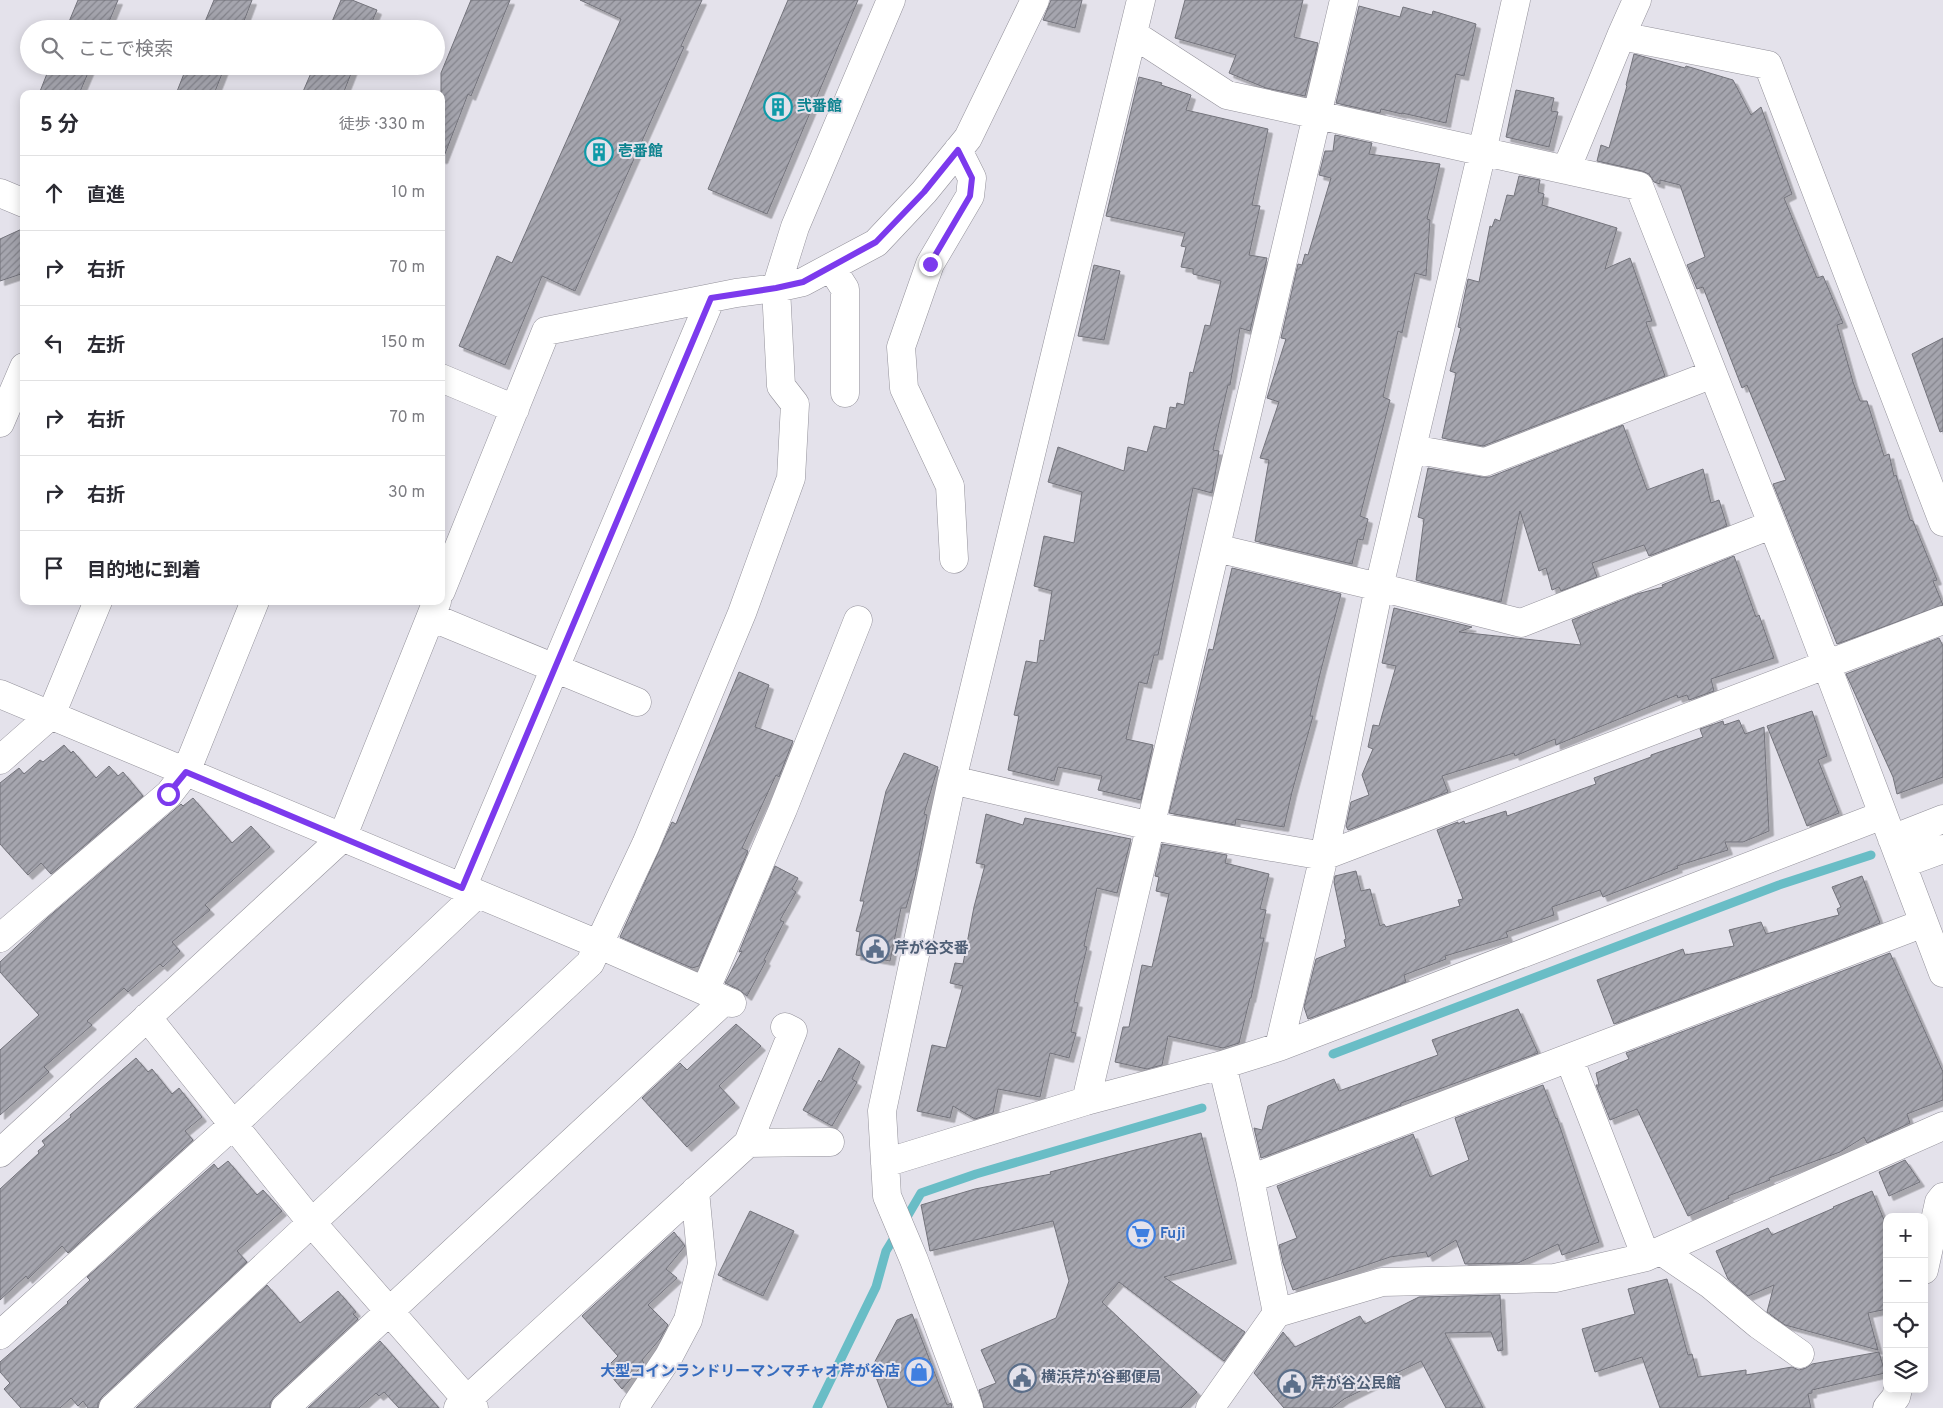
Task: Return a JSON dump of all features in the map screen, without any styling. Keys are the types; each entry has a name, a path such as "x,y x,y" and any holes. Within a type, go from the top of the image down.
{"street":[{"path":"113,1408 590,963 600,945 646,844 742,613 791,478 796,404 781,386 776,288 795,227 891,0"},
{"path":"445,582 546,331 711,298 803,282 876,242 924,192 968,138 1035,0"},
{"path":"969,1408 914,1260 887,1196 882,1111 952,780 1140,0"},
{"path":"1086,1101 1344,0"},
{"path":"1280,1047 1324,856 1379,586 1516,0"},
{"path":"1566,170 1620,36 1637,0"},
{"path":"1133,34 1226,95 1639,186 1826,664 1943,973"},
{"path":"1620,36 1768,65 1943,522"},
{"path":"954,559 950,486 904,388 901,347 930,264 970,196 972,178 958,150"},
{"path":"0,193 20,201"},
{"path":"832,266 845,289 845,393"},
{"path":"0,1335 233,1125 469,891 555,668 711,298"},
{"path":"1412,449 1485,462 1713,374"},
{"path":"0,423 20,376"},
{"path":"445,380 515,409"},
{"path":"1216,548 1379,586 1521,623 1771,525"},
{"path":"0,760 51,716 96,605"},
{"path":"0,938 168,794 186,772 253,605"},
{"path":"0,1153 342,838 434,609 555,668 637,702"},
{"path":"285,1408 721,998 783,809 858,620"},
{"path":"952,780 1151,826 1324,856 1943,620"},
{"path":"0,694 600,945 721,998"},
{"path":"885,1163 1086,1101 1222,1065 1280,1047 1888,827 1943,818"},
{"path":"1902,864 1943,849"},
{"path":"1250,1179 1924,923"},
{"path":"147,1017 312,1223 389,1311 466,1405 695,1191 748,1144 793,1032 785,1027"},
{"path":"1569,1058 1654,1254 1711,1285 1759,1325 1800,1354"},
{"path":"1222,1065 1250,1179 1277,1313"},
{"path":"1210,1408 1277,1313 1382,1282 1555,1278 1654,1254 1943,1126"},
{"path":"748,1144 830,1142"},
{"path":"634,1408 669,1356 688,1320 702,1264 695,1191"},
{"path":"1927,1258 1939,1202 1943,1196"},
{"path":"1887,1408 1897,1393"}],"building":[{"path":"78,0 118,0 110,20 70,20"},
{"path":"214,0 252,0 244,20 206,20"},
{"path":"341,0 352,0 377,10 373,20 333,20"},
{"path":"471,0 510,0 471,96 468,94 445,154 445,90 441,90 441,75 445,75 445,63"},
{"name":"壱番館","path":"580,0 702,0 681,46 684,47 575,291 542,276 505,365 459,346 497,256 512,263 621,19"},
{"name":"弐番館","path":"788,0 858,0 767,214 708,189"},
{"path":"1051,0 1082,0 1075,28 1043,20"},
{"path":"1185,0 1303,0 1294,37 1318,43 1305,96 1266,88 1229,73 1236,55 1175,38"},
{"path":"1359,6 1400,17 1403,7 1432,15 1433,11 1476,24 1464,76 1456,74 1446,123 1381,109 1380,113 1336,103"},
{"path":"1634,54 1685,68 1686,66 1733,80 1751,115 1761,107 1792,194 1784,198 1817,278 1823,276 1843,323 1837,325 1853,382 1860,401 1867,401 1884,456 1889,454 1894,476 1896,475 1910,520 1913,521 1937,580 1933,581 1943,605 1837,644 1773,484 1786,480 1747,385 1742,388 1703,287 1697,289 1687,265 1705,257 1680,185 1660,180 1660,184 1654,182 1649,174 1642,171 1597,161 1601,145 1609,148"},
{"path":"46,75 87,75 81,90 41,90"},
{"path":"183,75 221,75 216,90 178,90"},
{"path":"310,75 350,75 345,90 304,90"},
{"path":"1139,77 1162,83 1161,85 1191,95 1186,110 1268,129 1252,205 1260,206 1249,255 1267,258 1250,331 1240,328 1230,385 1228,385 1213,450 1219,451 1212,493 1193,488 1158,655 1154,655 1147,684 1139,682 1126,739 1153,745 1141,800 1098,790 1102,776 1058,767 1054,781 1008,770 1019,716 1014,715 1026,661 1037,663 1040,640 1044,641 1052,591 1034,586 1044,536 1074,543 1082,492 1048,482 1058,447 1124,471 1128,447 1147,452 1154,426 1166,429 1170,407 1176,408 1177,403 1184,405 1190,372 1193,373 1205,325 1210,326 1221,281 1193,274 1193,269 1181,267 1186,247 1181,246 1185,233 1106,216"},
{"path":"1516,90 1554,98 1551,111 1558,112 1549,147 1506,137"},
{"path":"1335,135 1372,143 1369,154 1440,164 1427,219 1430,220 1426,276 1415,273 1402,333 1398,331 1383,397 1390,400 1360,516 1368,519 1363,540 1358,539 1352,564 1255,541 1269,460 1260,458 1279,402 1267,398 1286,339 1281,338 1298,264 1302,265 1305,254 1308,255 1331,178 1319,175 1325,151 1333,151"},
{"path":"1519,176 1540,180 1538,192 1544,194 1542,205 1617,228 1605,269 1630,258 1652,321 1646,322 1665,376 1483,446 1442,438 1456,373 1450,371 1461,328 1458,327 1468,279 1479,282 1490,226 1492,227 1495,219 1500,221 1507,195 1514,196"},
{"path":"20,230 20,274 0,281 0,239"},
{"path":"1094,265 1120,271 1104,340 1078,336"},
{"path":"1943,338 1943,431 1940,432 1912,354"},
{"path":"1623,425 1647,490 1703,469 1711,503 1719,500 1727,526 1649,556 1644,545 1592,563 1597,577 1561,591 1559,587 1552,590 1546,568 1539,571 1520,511 1501,602 1416,580 1424,519 1418,517 1428,468 1490,477"},
{"path":"1734,556 1756,617 1759,615 1774,658 1711,679 1714,691 1689,700 1687,695 1678,698 1677,695 1556,745 1555,739 1515,756 1514,753 1442,776 1448,792 1348,830 1346,826 1351,802 1369,795 1362,775 1373,749 1368,747 1373,725 1379,726 1396,666 1382,663 1394,608 1472,627 1459,632 1581,645 1572,620 1637,594 1663,587 1662,585"},
{"path":"1232,568 1341,594 1310,716 1313,716 1284,827 1236,819 1235,825 1169,813 1209,649 1213,650"},
{"path":"1939,638 1943,646 1943,777 1897,794 1893,777 1846,674"},
{"path":"739,672 769,685 755,727 793,741 779,777 776,775 742,848 748,851 699,966 692,968 620,937 672,822 676,824"},
{"path":"1812,711 1827,756 1818,760 1839,813 1807,826 1767,726"},
{"path":"1739,720 1745,734 1764,727 1769,831 1743,842 1725,842 1728,850 1677,866 1678,868 1603,897 1600,890 1552,907 1554,915 1506,932 1508,937 1445,956 1446,959 1404,975 1406,982 1308,1019 1304,1007 1316,959 1346,947 1334,882 1335,876 1356,871 1361,891 1370,889 1380,926 1384,924 1386,927 1460,906 1458,900 1463,899 1437,830 1458,822 1458,824 1464,821 1465,824 1506,811 1507,816 1596,784 1594,778 1703,737 1700,729 1723,721 1724,725"},
{"path":"64,745 71,753 73,751 96,778 109,766 118,776 123,772 143,796 51,874 41,863 28,875 0,844 0,783 19,768 24,774 40,760 43,762"},
{"path":"904,753 938,767 924,814 927,815 915,877 906,908 901,908 890,961 856,955 860,932 856,931 864,901 860,901 886,791"},
{"path":"193,798 232,843 251,826 270,847 205,905 210,910 172,942 180,951 163,967 160,964 128,992 124,988 87,1021 92,1025 44,1067 49,1072 0,1115 0,1050 39,1015 0,972 0,962 47,918 181,804 183,806"},
{"path":"986,814 1023,825 1025,818 1131,839 1117,893 1097,888 1084,946 1087,947 1074,1002 1078,1003 1071,1032 1076,1033 1069,1058 1050,1053 1040,1097 998,1089 993,1113 975,1119 953,1106 950,1118 917,1111 932,1045 946,1048 963,986 950,983 955,963 963,964 974,907 985,865 976,863"},
{"path":"1162,844 1227,855 1225,863 1269,874 1260,909 1266,910 1260,938 1264,938 1239,1043 1223,1048 1168,1036 1162,1065 1147,1069 1115,1062 1123,1027 1129,1027 1142,965 1152,967 1169,894 1156,891 1159,877 1155,876"},
{"path":"775,866 798,878 792,889 796,892 780,920 784,922 747,996 725,983 742,951 739,952"},
{"path":"1862,876 1880,923 1614,1024 1597,980 1683,949 1685,955 1734,946 1729,930 1761,922 1766,934 1839,915 1837,909 1841,907 1832,887"},
{"path":"1890,953 1943,1072 1943,1100 1907,1114 1910,1123 1867,1143 1864,1137 1840,1152 1769,1178 1770,1180 1728,1196 1729,1198 1688,1216 1637,1109 1610,1120 1596,1085 1599,1085 1596,1073 1629,1059 1626,1053"},
{"path":"1518,1009 1538,1053 1401,1103 1401,1105 1261,1158 1254,1128 1262,1130 1268,1106 1334,1079 1339,1091 1438,1055 1432,1040"},
{"path":"736,1024 761,1046 719,1086 735,1103 687,1147 642,1098 680,1063 687,1070"},
{"path":"839,1048 860,1062 852,1079 857,1082 832,1126 803,1110 819,1080 821,1082"},
{"path":"136,1058 148,1072 152,1069 172,1094 179,1088 202,1117 185,1131 193,1140 68,1253 62,1246 28,1279 26,1276 0,1300 0,1189 39,1153 38,1151 45,1145 42,1141"},
{"path":"1543,1085 1557,1118 1599,1242 1562,1255 1558,1244 1518,1263 1465,1264 1456,1240 1428,1257 1426,1252 1390,1257 1293,1290 1283,1263 1279,1245 1297,1238 1277,1186 1413,1134 1430,1177 1469,1160 1455,1118"},
{"path":"1201,1133 1232,1259 1164,1277 1245,1332 1224,1361 1119,1282 1102,1302 1197,1392 1181,1408 984,1408 979,1390 996,1383 981,1350 1056,1318 1069,1281 1053,1221 930,1251 921,1205 975,1189 1051,1174 1050,1172"},
{"path":"1905,1160 1920,1182 1889,1196 1879,1172"},
{"path":"228,1161 257,1195 263,1190 282,1211 237,1251 247,1262 102,1397 98,1403 98,1408 88,1408 83,1401 78,1406 71,1398 60,1408 21,1408 4,1389 10,1383 0,1372 0,1362 68,1303 90,1280 87,1277 214,1164 218,1169"},
{"path":"1872,1191 1883,1217 1883,1310 1868,1313 1878,1350 1785,1325 1767,1312 1774,1285 1748,1296 1728,1279 1716,1251 1768,1228 1772,1235"},
{"path":"750,1211 794,1231 763,1296 718,1275"},
{"path":"674,1232 685,1246 666,1269 677,1278 648,1305 668,1325 660,1339 642,1360 644,1363 622,1389 605,1369 618,1356 582,1316"},
{"path":"1667,1279 1688,1355 1692,1354 1698,1377 1746,1370 1746,1375 1792,1367 1799,1370 1812,1364 1879,1352 1883,1373 1812,1390 1812,1393 1808,1394 1811,1408 1660,1408 1642,1357 1595,1372 1582,1329 1635,1314 1628,1289"},
{"path":"267,1285 300,1323 338,1291 356,1312 353,1314 358,1319 274,1397 270,1403 270,1408 136,1408"},
{"path":"1500,1295 1503,1350 1498,1351 1491,1332 1445,1333 1483,1408 1446,1408 1421,1361 1344,1399 1332,1408 1284,1408 1254,1373 1283,1332 1295,1347 1360,1316 1365,1324 1419,1297"},
{"path":"912,1314 947,1405 951,1403 952,1408 888,1408 872,1367 897,1320"},
{"path":"380,1341 439,1408 399,1408 384,1392 379,1396 376,1393 359,1408 308,1408"}],"waterway":[{"path":"1333,1054 1779,885 1871,855"},
{"path":"904,1222 921,1193 976,1174 1202,1108"},
{"path":"817,1408 876,1287 886,1251 897,1233"}],"place":[{"name":"弐番館","path":"778,107"},
{"name":"壱番館","path":"599,152"},
{"name":"芹が谷交番","path":"875,949"},
{"name":"Fuji","path":"1141,1234"},
{"name":"大型コインランドリーマンマチャオ芹が谷店","path":"919,1372"},
{"name":"横浜芹が谷郵便局","path":"1022,1378"},
{"name":"芹が谷公民館","path":"1292,1384"}],"route":[{"path":"168,794 186,772 462,888 711,298 803,282 876,242 924,192 958,150 972,178 970,196 930,264"}]}
